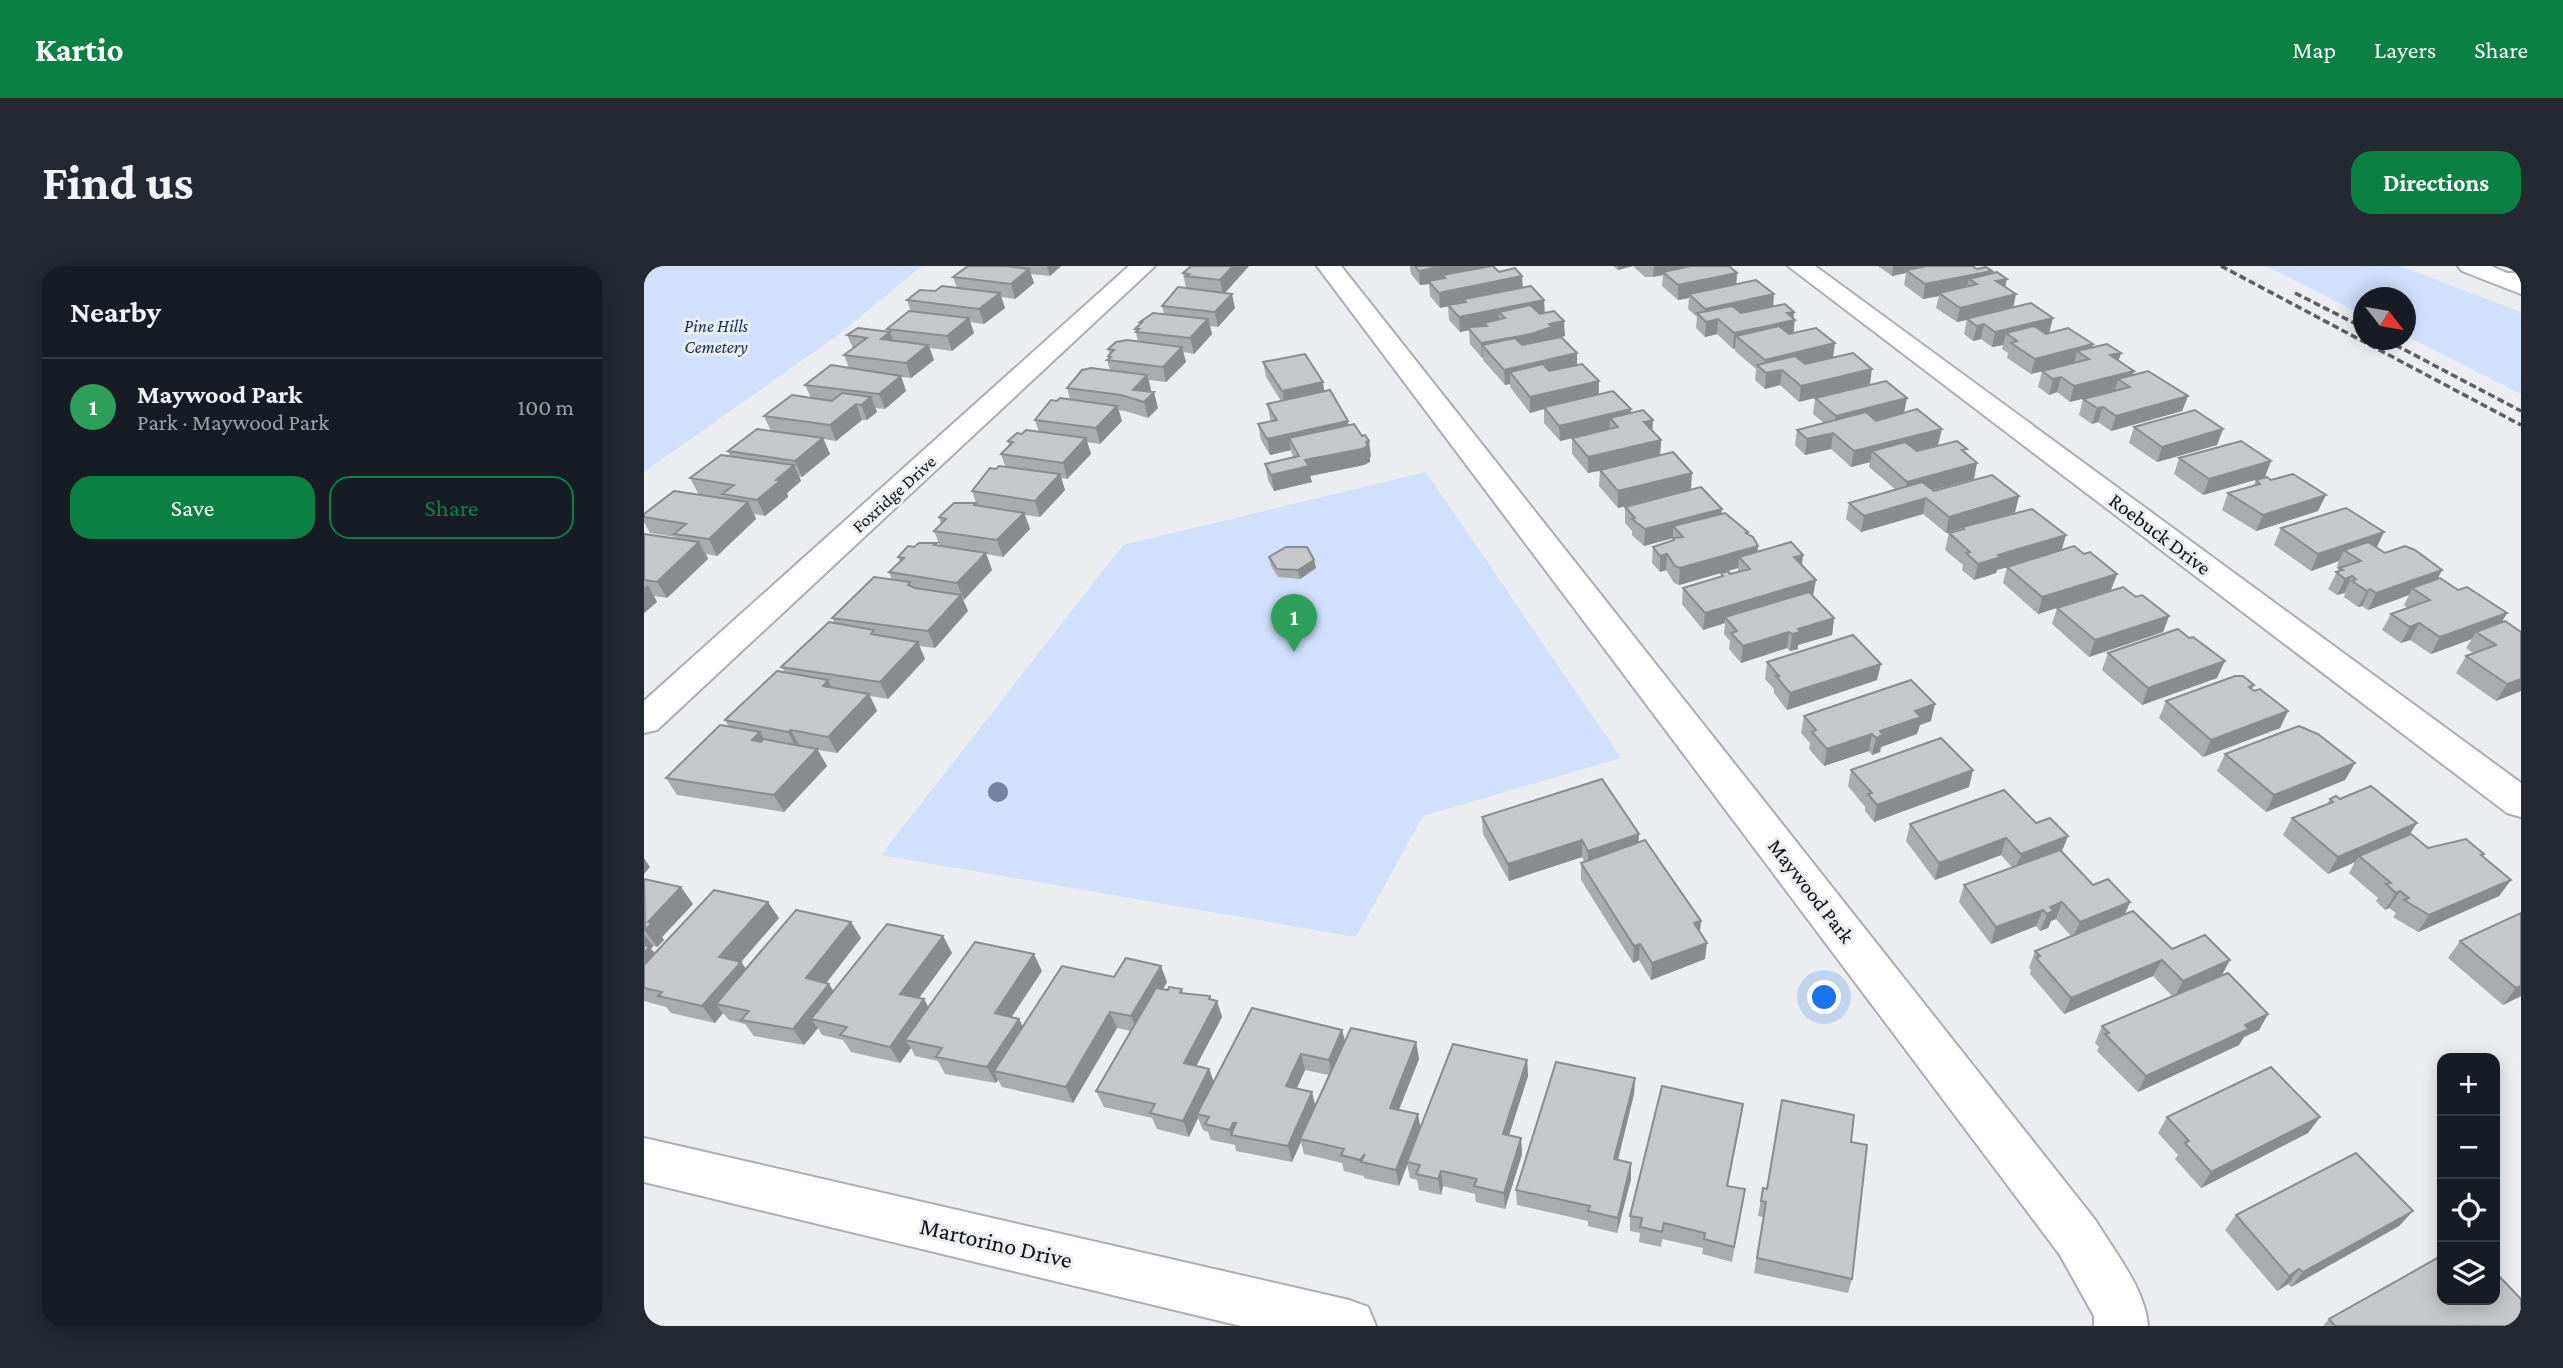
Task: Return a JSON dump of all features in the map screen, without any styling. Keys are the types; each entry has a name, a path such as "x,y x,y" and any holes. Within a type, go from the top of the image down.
{"street":[{"name":"Foxridge Drive","path":"644,721 1143,266"},
{"name":"Maywood Park","path":"1329,266 2078,1238 2120,1311 2121,1326"},
{"name":"Roebuck Drive","path":"1800,266 2521,803"},
{"path":"2470,266 2515,282"},
{"name":"Martorino Drive","path":"644,1160 1349,1326"}],"green space":[{"name":"Pine Hills Cemetery","path":"644,266 922,266 838,335 644,472"},
{"path":"2266,266 2400,266 2521,312 2521,394 2416,341 2416,287 2353,287 2353,310"},
{"path":"1426,472 1621,758 1423,816 1356,937 881,855 1123,545"}],"building":[{"path":"968,266 1029,269 1011,284 953,277"},
{"path":"1191,266 1233,266 1220,280 1186,276 1189,274 1183,273"},
{"path":"1415,266 1444,266 1419,271"},
{"path":"1493,266 1499,272 1515,268 1522,276 1439,293 1428,281 1445,278 1443,275"},
{"path":"1691,266 1729,266 1737,273 1678,285 1663,272"},
{"path":"1927,266 1972,266 1977,269 1986,267 1992,271 1925,284 1906,270"},
{"path":"1997,272 2007,279 1996,281 2016,294 1960,308 1939,293 1977,284 1969,279"},
{"path":"1756,280 1774,294 1705,309 1689,294"},
{"path":"942,286 1000,293 979,309 907,300 920,290 935,291"},
{"path":"1531,286 1544,300 1459,317 1448,305 1466,302 1464,299"},
{"path":"1178,287 1232,294 1215,312 1162,306"},
{"path":"2031,303 2053,318 1995,332 1984,324 1977,326 1967,319 1973,317"},
{"path":"1785,304 1794,312 1787,313 1795,320 1734,333 1718,319 1706,322 1697,313 1732,306 1741,313"},
{"path":"1530,305 1540,314 1554,311 1564,321 1549,324 1552,327 1531,334 1481,343 1469,329 1487,326 1484,323 1505,318 1499,312"},
{"path":"909,311 969,318 947,336 887,329"},
{"path":"1153,313 1208,319 1190,338 1136,332 1140,322"},
{"path":"1779,326 1789,334 1816,328 1835,343 1765,360 1736,336"},
{"path":"2034,326 2046,334 2068,328 2093,344 2035,359 2011,343 2017,341 2006,333"},
{"path":"858,328 890,332 881,339 928,345 906,363 844,355 867,338 847,335"},
{"path":"1561,337 1577,353 1504,370 1482,345 1515,338 1522,345"},
{"path":"1127,340 1182,347 1163,367 1107,360 1114,350 1108,349 1116,342"},
{"path":"2107,344 2121,353 2110,355 2134,371 2074,386 2061,377 2053,379 2042,371 2089,359 2077,351"},
{"path":"1853,353 1872,369 1801,386 1782,370 1766,373 1757,365 1795,356 1805,364"},
{"path":"1305,354 1323,382 1282,391 1263,362"},
{"path":"1543,364 1549,371 1582,364 1599,381 1530,397 1510,372"},
{"path":"831,365 901,376 879,394 805,385"},
{"path":"1091,368 1147,375 1133,390 1154,392 1144,402 1121,395 1067,388 1082,370"},
{"path":"2148,371 2188,396 2116,416 2083,399 2130,387 2118,379"},
{"path":"1886,381 1907,398 1836,416 1815,398"},
{"path":"1330,390 1348,421 1267,439 1258,424 1277,420 1267,404"},
{"path":"1613,391 1631,409 1559,426 1544,407"},
{"path":"842,393 871,397 861,405 856,404 830,425 764,416 792,395 832,401"},
{"path":"1060,398 1117,406 1096,428 1035,420 1051,400 1057,401"},
{"path":"1917,409 1942,429 1854,451 1833,433 1807,439 1797,430 1866,412 1876,421"},
{"path":"1643,410 1653,420 1644,422 1661,440 1588,457 1572,438 1618,427 1610,418"},
{"path":"2195,410 2223,429 2162,447 2134,427"},
{"path":"1354,424 1369,441 1366,442 1368,446 1362,449 1305,460 1309,466 1271,475 1265,464 1299,456 1289,438"},
{"path":"757,429 823,438 795,461 728,451"},
{"path":"1026,430 1086,438 1063,463 1001,454 1013,442 1008,441 1017,433 1022,434"},
{"path":"1957,441 1967,449 1962,450 1977,463 1907,482 1872,451 1905,442 1917,451"},
{"path":"2241,441 2271,461 2209,479 2179,458"},
{"path":"1673,452 1692,473 1618,491 1600,470"},
{"path":"721,455 794,465 757,500 722,494 734,485 690,478"},
{"path":"999,466 1060,474 1035,501 972,491 990,468 996,469"},
{"path":"2293,474 2326,495 2263,515 2228,493 2260,484 2256,480 2267,477 2271,480"},
{"path":"1992,475 2019,496 1949,517 1926,498 1864,516 1849,503 1922,482 1934,491"},
{"path":"1701,487 1722,509 1645,529 1632,519 1635,518 1625,507"},
{"path":"674,491 748,502 709,539 674,534 686,524 644,517 644,514"},
{"path":"954,503 976,503 974,505 1024,513 997,540 934,531 946,519 939,517"},
{"path":"2346,508 2384,532 2318,554 2281,528"},
{"path":"2032,509 2066,535 1998,555 2001,557 1978,564 1966,553 1970,552 1949,533 1964,529 1962,527"},
{"path":"1725,513 1753,537 1758,546 1680,568 1675,566 1667,554 1660,556 1653,547 1674,540 1673,538 1683,537 1673,526"},
{"path":"644,534 699,542 657,582 644,580"},
{"path":"1791,542 1803,555 1794,557 1816,580 1705,613 1683,588 1723,576 1721,573 1728,571 1730,574 1750,569 1739,557"},
{"path":"2368,542 2385,553 2405,546 2442,570 2376,593 2370,589 2367,591 2352,581 2356,579 2352,576 2345,579 2336,572 2343,570 2339,568 2361,561 2344,550"},
{"path":"919,543 937,543 934,545 986,553 957,583 889,572 904,558 898,557 908,546 914,547"},
{"path":"2074,546 2084,554 2090,552 2117,574 2042,597 2007,567"},
{"path":"1286,547 1307,547 1314,560 1298,570 1277,569 1269,557"},
{"path":"874,577 910,582 908,585 915,588 961,595 928,631 832,618"},
{"path":"2440,578 2458,590 2467,587 2507,613 2440,637 2419,623 2410,627 2391,614 2430,600 2412,588"},
{"path":"2123,587 2136,597 2142,595 2169,616 2095,640 2057,608"},
{"path":"1809,592 1834,618 1798,629 1800,632 1789,632 1743,646 1731,633 1737,631 1725,617"},
{"path":"2505,621 2521,632 2521,679 2507,684 2466,656 2496,645 2476,632"},
{"path":"829,622 874,630 871,634 918,642 880,682 781,667"},
{"path":"2178,629 2225,661 2148,688 2108,653"},
{"path":"1853,635 1881,664 1790,693 1767,662"},
{"path":"777,671 828,680 823,686 869,694 828,737 725,720"},
{"path":"2235,676 2243,676 2254,685 2249,687 2254,691 2260,689 2288,711 2211,740 2166,701"},
{"path":"1911,680 1935,704 1915,711 1921,717 1880,731 1883,735 1876,738 1872,734 1827,749 1812,732 1816,730 1804,716"},
{"path":"720,725 760,732 752,740 761,742 763,739 817,749 774,795 666,778"},
{"path":"2299,726 2318,734 2355,763 2274,795 2225,754"},
{"path":"1941,738 1973,770 1877,805 1868,794 1872,793 1851,770"},
{"path":"1602,779 1639,834 1588,851 1582,840 1508,864 1482,817"},
{"path":"2371,786 2417,823 2338,857 2292,818 2333,802 2330,799 2336,796 2340,799"},
{"path":"2004,790 2036,823 2050,818 2068,836 2021,854 2006,838 1939,863 1910,824"},
{"path":"2411,834 2428,848 2466,839 2511,880 2429,915 2404,900 2409,898 2400,891 2396,893 2386,884 2391,883 2359,856"},
{"path":"1645,840 1701,921 1694,923 1707,943 1652,963 1640,944 1634,946 1581,863"},
{"path":"2060,850 2093,885 2108,879 2130,902 2080,922 2062,902 2050,907 2054,911 2047,914 2043,910 1996,927 1964,885"},
{"path":"644,879 681,887 648,922 652,923 645,930"},
{"path":"714,890 768,902 719,957 741,962 702,1006 658,996 662,992 644,988 644,965"},
{"path":"796,910 851,922 806,978 829,984 793,1029 741,1020 749,1011 716,1004"},
{"path":"2133,911 2172,949 2205,935 2230,960 2183,981 2162,960 2071,998 2036,958 2040,956 2035,951"},
{"path":"2521,913 2521,986 2516,988 2460,941"},
{"path":"887,924 943,936 900,994 924,999 890,1047 840,1035 847,1027 811,1019"},
{"path":"975,942 1034,954 995,1013 1019,1019 987,1067 936,1057 942,1048 905,1040"},
{"path":"1126,958 1161,966 1131,1016 1110,1012 1066,1087 994,1071 1062,966 1114,977"},
{"path":"2228,973 2268,1014 2245,1025 2249,1029 2146,1076 2105,1034 2109,1033 2102,1026"},
{"path":"1169,987 1182,989 1180,993 1210,996 1209,999 1217,1001 1184,1063 1209,1069 1183,1121 1150,1113 1155,1104 1096,1091 1156,988 1168,990"},
{"path":"1252,1008 1342,1030 1329,1060 1301,1054 1286,1086 1312,1092 1288,1146 1231,1135 1236,1123 1233,1123 1230,1130 1205,1124 1209,1117 1197,1114"},
{"path":"1351,1028 1416,1042 1390,1108 1418,1114 1396,1170 1361,1162 1365,1154 1360,1160 1341,1155 1344,1149 1300,1139"},
{"path":"1453,1044 1527,1060 1503,1134 1521,1138 1504,1193 1474,1186 1477,1179 1441,1171 1438,1179 1416,1174 1420,1165 1407,1162"},
{"path":"1556,1062 1635,1078 1614,1159 1631,1163 1618,1218 1588,1211 1590,1206 1516,1190"},
{"path":"2271,1067 2320,1117 2211,1172 2185,1143 2189,1141 2167,1117"},
{"path":"1662,1086 1743,1104 1727,1186 1745,1189 1734,1247 1704,1239 1705,1233 1664,1223 1662,1232 1640,1227 1642,1218 1630,1216"},
{"path":"1782,1100 1854,1115 1851,1142 1867,1145 1852,1279 1757,1258 1766,1202 1761,1201 1763,1188 1767,1189"},
{"path":"2356,1153 2413,1211 2303,1272 2299,1269 2289,1276 2236,1215"},
{"path":"2437,1258 2437,1305 2500,1305 2500,1277 2521,1299 2521,1326 2335,1326 2329,1319"}],"railway":[{"path":"2221,266 2521,425"},
{"path":"2295,293 2353,322"},
{"path":"2405,350 2521,411"}],"place":[{"name":"Maywood Park","path":"1294,652"}]}
